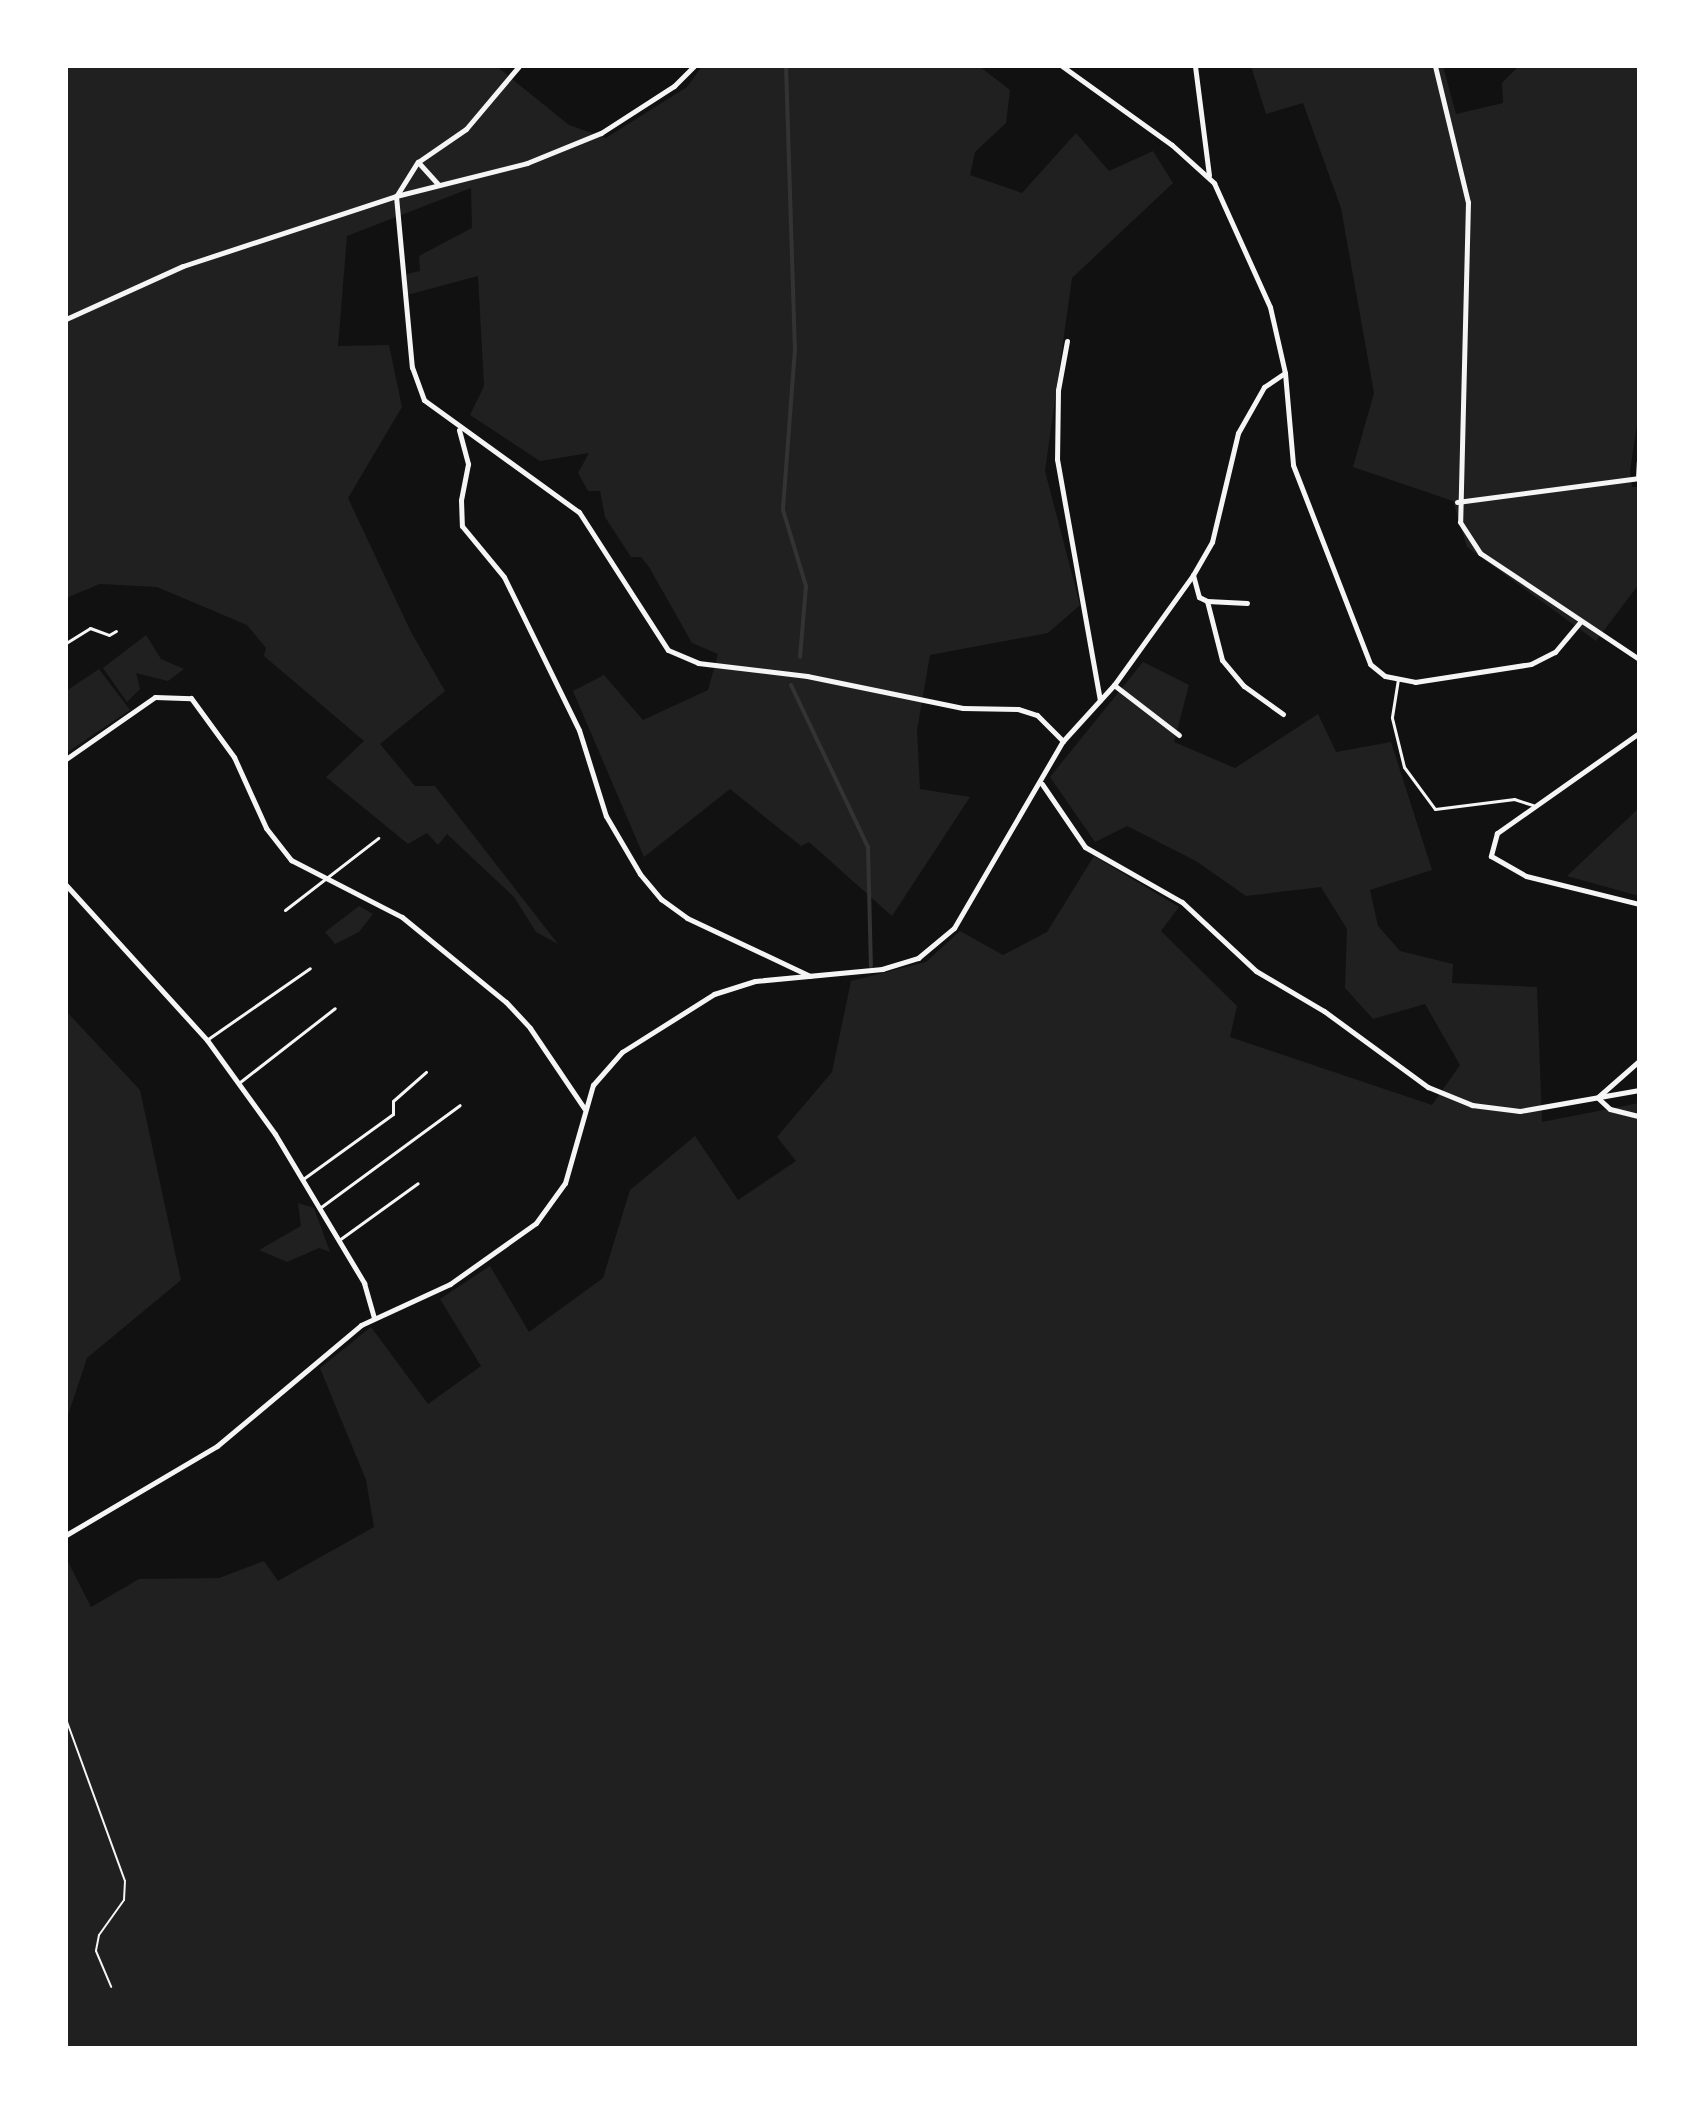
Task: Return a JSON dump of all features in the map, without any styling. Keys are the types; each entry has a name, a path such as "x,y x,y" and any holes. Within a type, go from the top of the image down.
{"street":[{"path":"519,66 466,129 418,162 396,196 415,380 431,408 458,429 562,495 579,512 656,635 678,657 807,676 963,708 1018,709 1037,715 1063,741"},
{"path":"66,319 183,266 396,196 527,163 601,133 663,94 694,66"},
{"path":"1062,66 1209,175"},
{"path":"1195,66 1209,175 1265,291 1285,373 1299,484 1361,649 1385,676 1415,682 1531,664 1555,652 1581,621"},
{"path":"1435,66 1468,202 1457,502 1460,522 1480,553 1639,659"},
{"path":"418,162 438,184"},
{"path":"1067,341 1058,390 1057,459 1100,700"},
{"path":"66,1535 217,1446 374,1318 450,1284 549,1211 565,1183 584,1108 610,1061 714,994 755,981 814,978 918,958 954,928 1042,784 1063,741 1114,685 1193,575 1212,542 1238,433 1264,387 1285,373"},
{"path":"458,429 468,464 461,500 462,526 504,577 579,730 606,816 640,874 687,918 814,978"},
{"path":"1457,502 1638,478 1639,461"},
{"path":"1193,575 1199,597 1207,601 1247,603"},
{"path":"1207,601 1222,660 1244,686 1283,714"},
{"path":"1114,685 1179,735"},
{"path":"66,759 151,699 170,694 191,698 234,757 277,845 323,881 402,917 506,1002 530,1028 584,1108"},
{"path":"1639,733 1497,833 1491,856 1500,865 1639,904"},
{"path":"1042,784 1073,837 1085,847 1182,902 1256,971 1324,1011 1428,1087 1472,1105 1520,1111 1639,1090"},
{"path":"67,888 207,1040 238,1083 303,1179 364,1283 374,1318"},
{"path":"1598,1098 1639,1061"},
{"path":"1598,1098 1610,1109 1639,1116"}],"lane":[{"path":"66,643 90,628 109,635 116,631"},
{"path":"1398,679 1392,718 1404,767 1435,809 1514,799 1533,806"},
{"path":"285,910 378,838"},
{"path":"207,1040 310,968"},
{"path":"238,1083 335,1008"},
{"path":"303,1179 393,1114 393,1101 426,1072"},
{"path":"320,1208 460,1105"},
{"path":"339,1240 418,1183"}],"path":[{"path":"66,1719 125,1881 124,1900 99,1935 96,1951 111,1987"}],"shaded area":[{"path":"66,66 496,66 569,125 606,138 687,87 702,66 979,66 1010,90 1006,123 975,152 970,175 1022,193 1076,133 1109,171 1153,151 1173,183 1072,278 1045,471 1080,605 1048,633 930,655 917,730 920,789 970,797 892,916 809,842 801,846 730,789 644,857 573,691 604,675 643,720 708,690 718,654 692,643 649,567 641,557 631,557 605,517 600,491 588,491 578,473 589,453 540,461 470,415 484,386 478,276 407,295 407,274 420,271 419,256 472,228 471,188 347,236 338,346 389,345 402,407 348,498 411,632 445,691 380,744 415,786 435,786 558,944 536,932 514,897 447,834 438,845 427,833 408,844 326,777 364,741 264,656 266,648 247,625 157,587 100,584 66,598"},
{"path":"1251,66 1443,66 1456,114 1503,103 1502,83 1519,66 1639,66 1639,411 1630,471 1632,487 1639,487 1639,584 1596,641 1467,547 1453,501 1353,467 1374,393 1341,208 1303,103 1266,114"},
{"path":"146,635 161,659 184,669 168,681 136,673 140,689 127,702 103,668"},
{"path":"1143,662 1189,685 1174,742 1235,768 1318,714 1336,752 1391,742 1432,870 1370,890 1378,926 1400,951 1453,964 1452,983 1537,987 1542,1122 1639,1103 1639,2048 66,2048 66,1558 91,1607 139,1579 219,1578 264,1561 278,1581 374,1527 366,1480 320,1368 371,1327 428,1404 481,1366 440,1299 490,1266 529,1332 603,1278 630,1190 695,1136 738,1200 796,1161 777,1137 832,1072 851,981 926,962 960,931 1003,955 1047,932 1094,856 1179,907 1161,931 1237,1006 1230,1037 1432,1105 1460,1065 1425,1004 1373,1019 1345,988 1347,929 1321,887 1246,896 1196,861 1127,826 1095,842 1050,777"},
{"path":"99,669 130,710 66,753 66,691"},
{"path":"1639,808 1639,896 1567,876"},
{"path":"359,906 373,914 359,932 335,944 325,932"},
{"path":"66,1011 140,1090 181,1280 87,1358 66,1421"},
{"path":"298,1203 314,1208 330,1252 319,1248 287,1262 259,1250 301,1226"}],"waterway":[{"path":"786,66 795,349 783,510 806,586 800,657"},
{"path":"791,685 868,847 871,966"}]}
